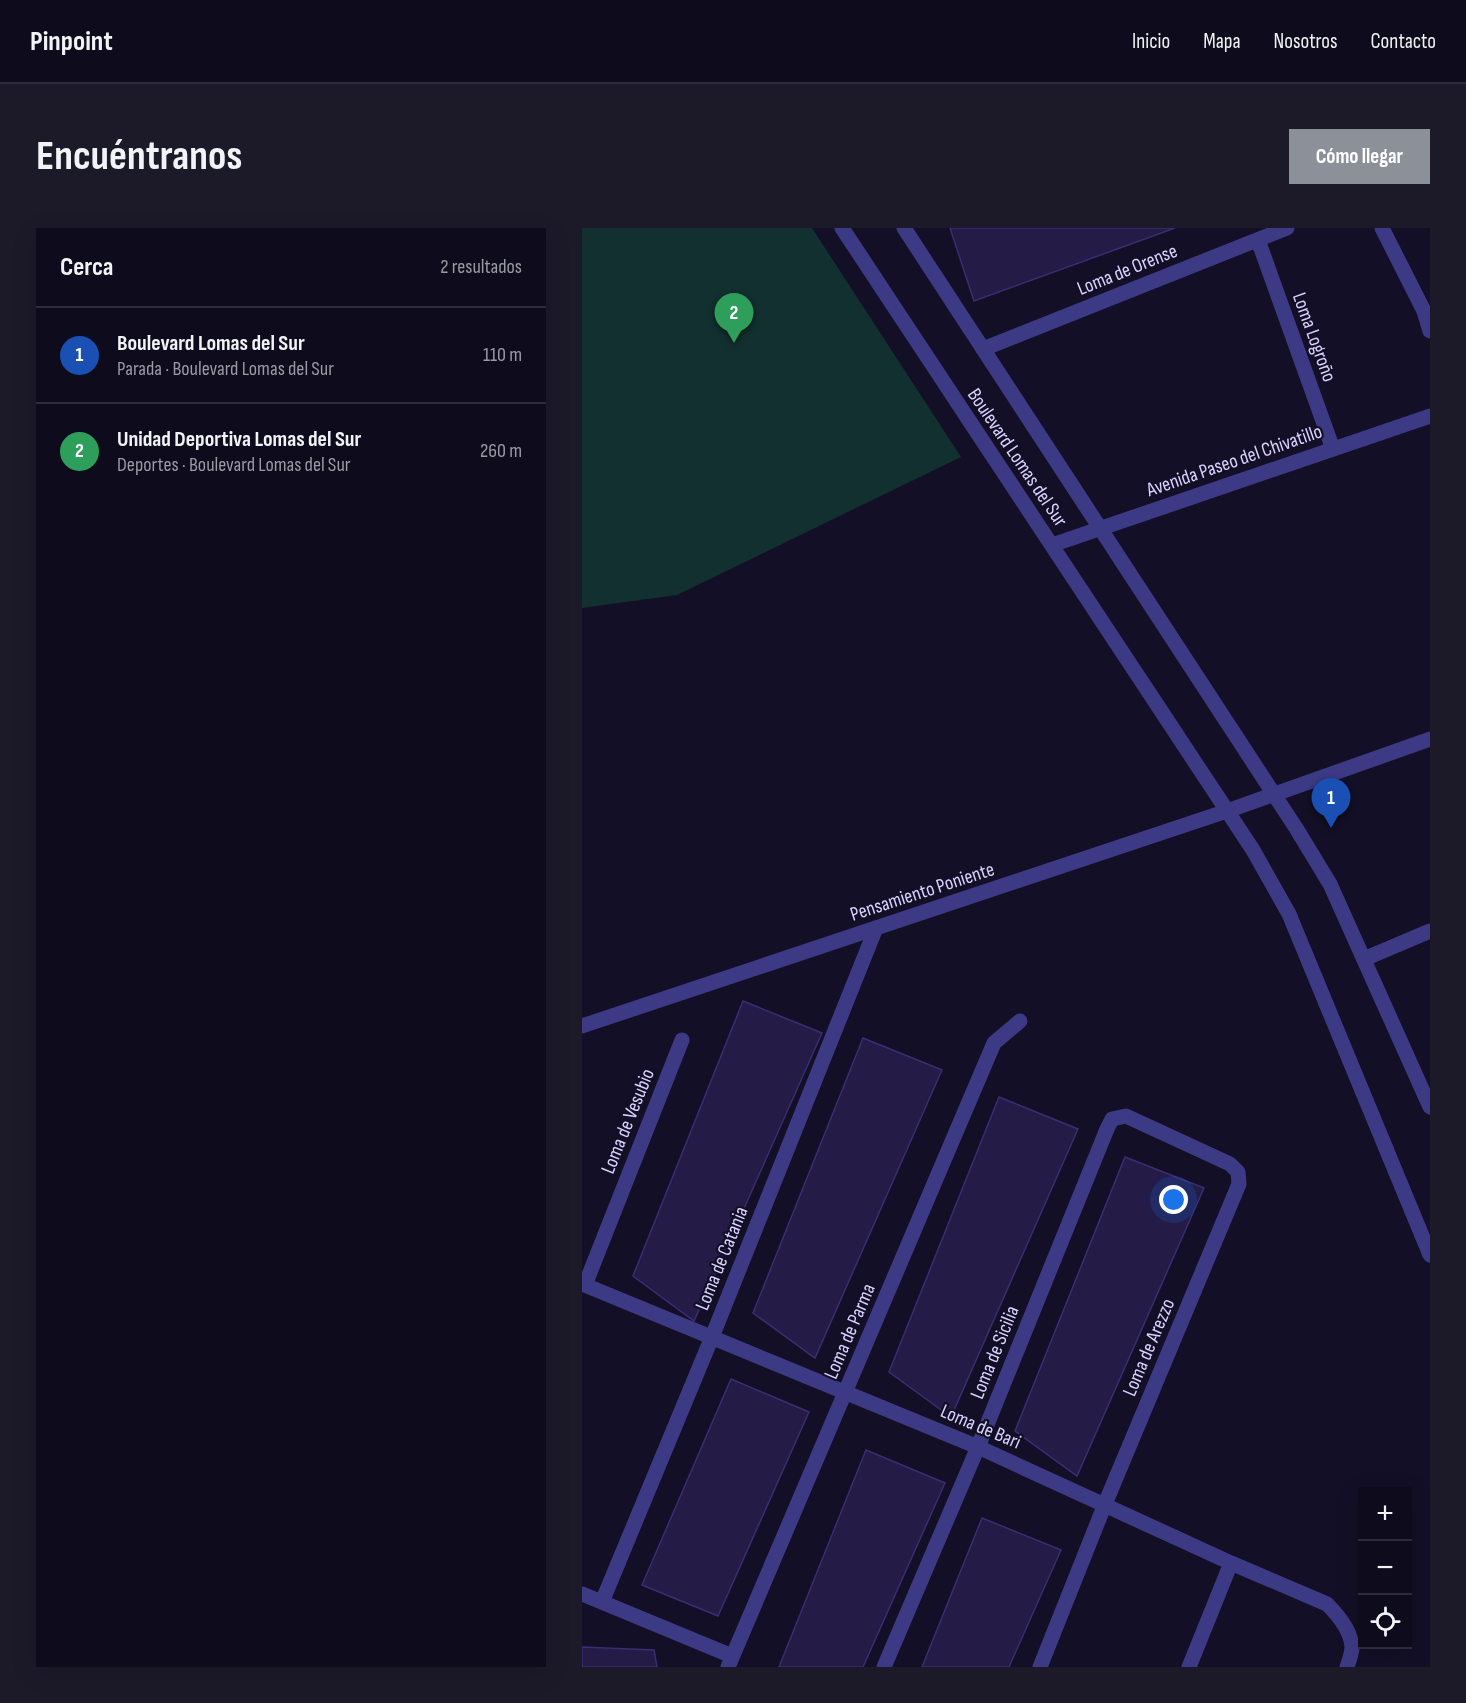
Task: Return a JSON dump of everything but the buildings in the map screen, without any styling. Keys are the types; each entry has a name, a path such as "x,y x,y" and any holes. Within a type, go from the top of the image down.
{"street":[{"name":"Boulevard Lomas del Sur","path":"842,228 1253,850 1289,914 1430,1255"},
{"name":"Boulevard Lomas del Sur","path":"905,228 1275,795 1330,884 1426,1086 1430,1107"},
{"name":"Loma de Orense","path":"983,349 1287,228"},
{"path":"1382,228 1424,311 1430,331"},
{"name":"Loma Logroño","path":"1258,240 1333,449"},
{"name":"Avenida Paseo del Chivatillo","path":"1052,545 1430,416"},
{"path":"1275,795 1430,739"},
{"name":"Pensamiento Poniente","path":"582,1026 1275,795"},
{"name":"Loma de Catania","path":"602,1602 712,1337 876,928"},
{"path":"1364,959 1430,931"},
{"name":"Loma de Parma","path":"730,1661 994,1043 1020,1021"},
{"name":"Loma de Vesubio","path":"583,1284 682,1040"},
{"name":"Loma de Arezzo","path":"1040,1667 1105,1504 1239,1184 1238,1172 1230,1164 1126,1116 1112,1119"},
{"name":"Loma de Sicilia","path":"884,1667 978,1447 1112,1119"},
{"name":"Loma de Bari","path":"583,1284 978,1447 1231,1563 1327,1604 1339,1617 1348,1633 1352,1648 1347,1667"},
{"path":"1189,1667 1231,1563"},
{"path":"582,1594 730,1661"}],"green space":[{"path":"582,228 812,228 961,457 677,595 582,608"}],"place":[{"name":"Unidad Deportiva Lomas del Sur","path":"734,343"},
{"name":"Boulevard Lomas del Sur","path":"1331,828"}]}
